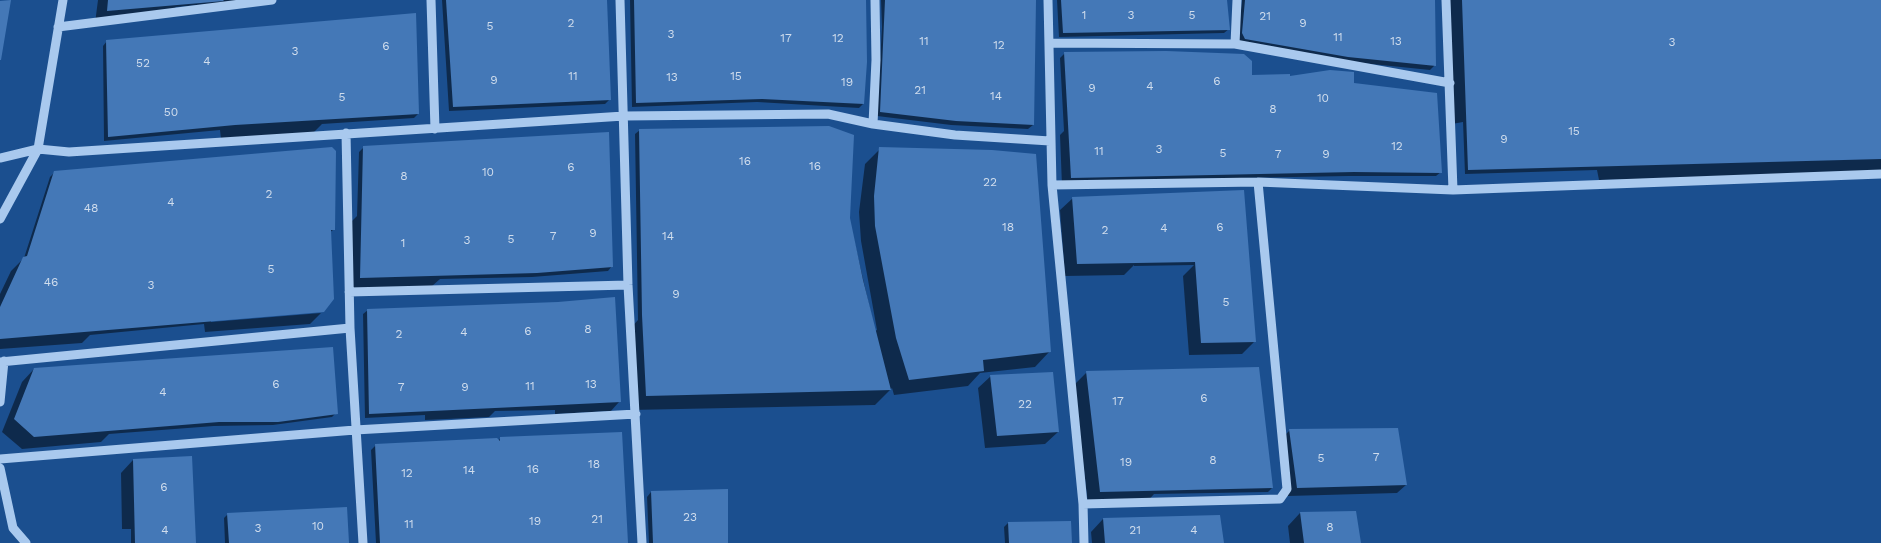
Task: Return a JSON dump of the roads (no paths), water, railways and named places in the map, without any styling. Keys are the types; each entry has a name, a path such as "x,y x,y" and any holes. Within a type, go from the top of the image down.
{"street":[{"path":"0,219 38,149 63,0"},
{"path":"58,27 272,0"},
{"path":"432,0 435,129"},
{"path":"620,0 628,285 642,543"},
{"path":"873,124 876,0"},
{"path":"1048,0 1052,185 1083,504 1084,543"},
{"path":"1235,44 1237,0"},
{"path":"1446,0 1453,190"},
{"path":"1049,43 1235,44 1450,83"},
{"path":"0,158 38,149 69,152 624,116 828,114 873,124 955,136 1050,141"},
{"path":"346,133 350,328 363,543"},
{"path":"1052,185 1258,182 1453,190 1881,174"},
{"path":"1083,504 1280,499 1287,489 1258,182"},
{"path":"349,292 628,285"},
{"path":"0,402 2,361 350,328"},
{"path":"0,459 355,430 636,414"},
{"path":"0,468 13,528 26,543"}]}
